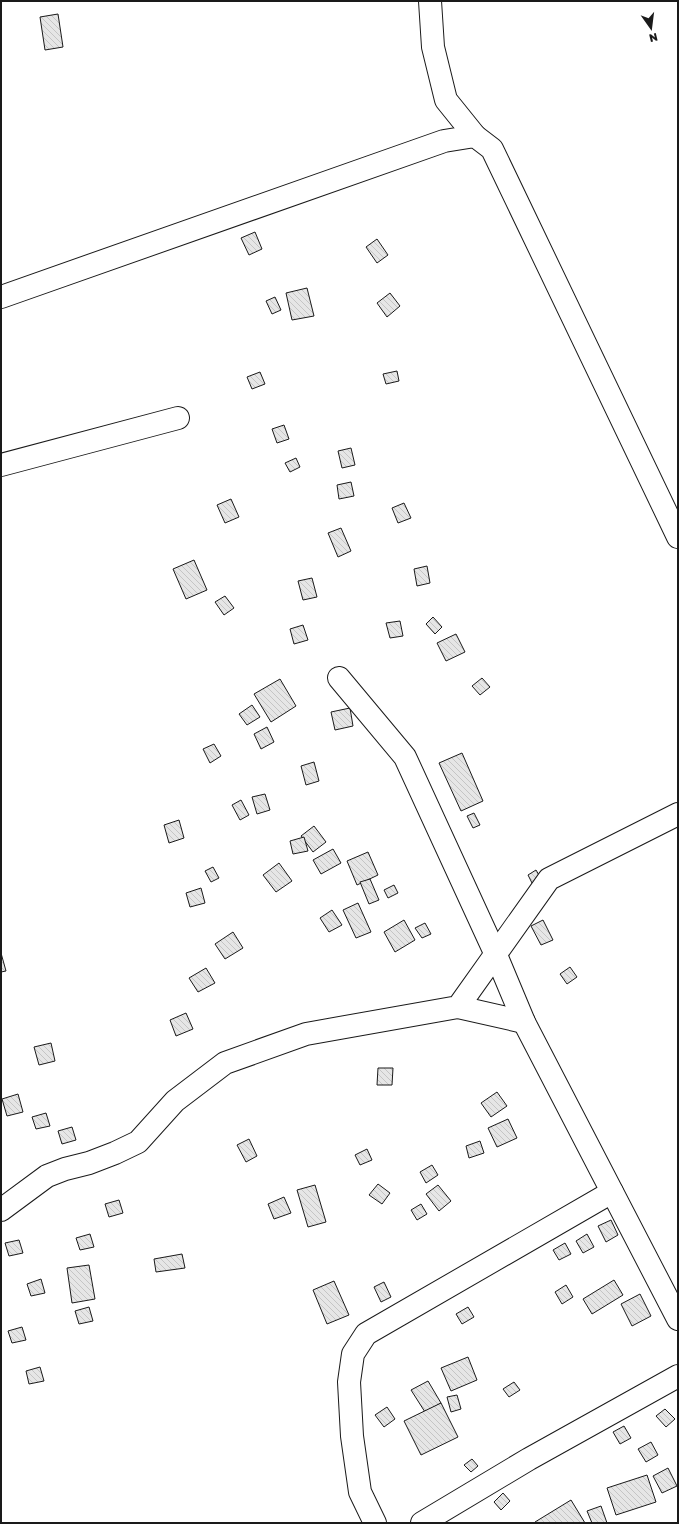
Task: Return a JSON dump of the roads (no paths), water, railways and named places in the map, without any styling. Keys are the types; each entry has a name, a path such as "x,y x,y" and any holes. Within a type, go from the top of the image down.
{"street":[{"path":"430,1 433,47 446,100 475,136 492,149 678,537"},
{"path":"1,298 444,141 475,136"},
{"path":"1,465 178,418"},
{"path":"338,678 405,757 496,955 524,1022 678,1319"},
{"path":"458,1007 549,879 678,814"},
{"path":"1,1210 47,1176 65,1169 89,1163 138,1142 175,1101 225,1063 306,1034 458,1007 524,1022"},
{"path":"375,1523 360,1492 352,1436 349,1382 353,1354 366,1334 612,1192"},
{"path":"422,1523 529,1459 678,1376"}]}
